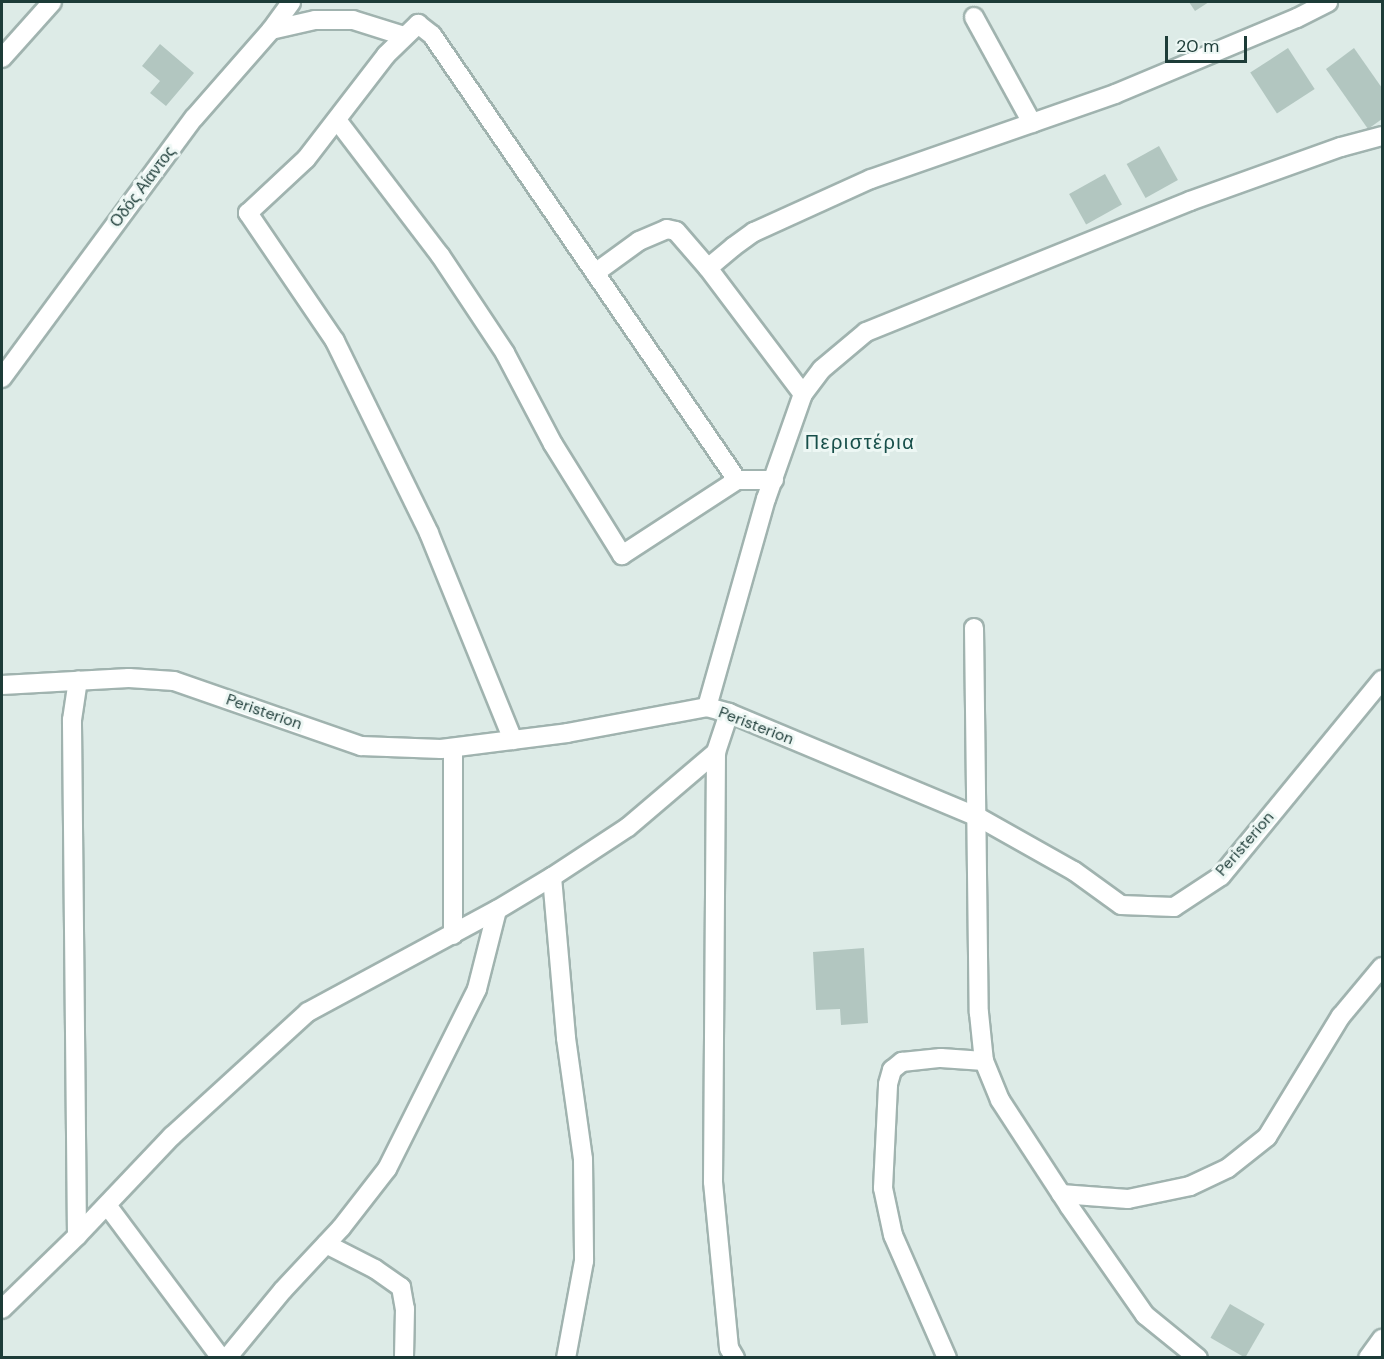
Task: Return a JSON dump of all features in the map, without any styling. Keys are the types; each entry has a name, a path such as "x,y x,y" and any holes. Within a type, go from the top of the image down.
{"street":[{"path":"2,58 52,2"},
{"name":"Οδός Αίαντος","path":"2,378 194,118 271,30 291,2"},
{"path":"708,268 754,232 871,178 1115,94 1297,18 1328,2"},
{"path":"974,17 1032,123"},
{"path":"271,30 315,20 353,20 404,36"},
{"path":"513,740 429,532 335,341 248,213 306,159 386,55 418,24 432,35 737,480"},
{"path":"337,120 440,255 505,353 553,444 622,555 737,480 774,480"},
{"path":"707,707 774,480 803,394 822,369 866,332 1190,201 1341,147 1383,136"},
{"path":"595,273 639,241 657,231 667,229 676,231 708,268 803,394"},
{"path":"974,628 979,1013 984,1062 1000,1100 1061,1194 1145,1315 1198,1358"},
{"name":"Peristerion","path":"2,684 129,678 174,681 361,746 453,747 567,733 707,707 729,713 978,817 1074,870 1121,905 1174,907 1221,876 1383,680"},
{"path":"77,1236 72,720 78,680"},
{"path":"729,713 716,753 713,1182 729,1348 735,1358"},
{"path":"453,747 453,935"},
{"path":"2,1309 77,1236 172,1136 308,1012 453,935 552,878 628,827 716,753"},
{"path":"552,878 566,1038 583,1159 584,1261 566,1358"},
{"path":"227,1358 283,1290 326,1244 387,1169 477,989 497,910"},
{"path":"1061,1194 1128,1199 1190,1186 1228,1168 1267,1137 1341,1016 1383,967"},
{"path":"947,1358 893,1235 883,1188 888,1084 892,1070 902,1062 941,1058 984,1062"},
{"path":"107,1205 221,1358"},
{"path":"326,1244 375,1269 401,1287 405,1309 404,1358"},
{"path":"1368,1358 1383,1339"}],"building":[{"path":"1189,2 1209,2 1195,11"},
{"path":"160,44 194,73 166,106 150,93 160,81 142,66"},
{"path":"1288,48 1315,89 1277,114 1250,73"},
{"path":"1354,48 1382,88 1382,119 1368,129 1326,69"},
{"path":"1159,146 1178,180 1146,198 1127,164"},
{"path":"1105,174 1122,205 1086,224 1069,194"},
{"path":"864,948 868,1023 841,1025 840,1009 816,1010 813,952"},
{"path":"1230,1304 1265,1324 1245,1358 1210,1338"}],"district":[{"name":"Περιστέρια","path":"860,442"}]}
